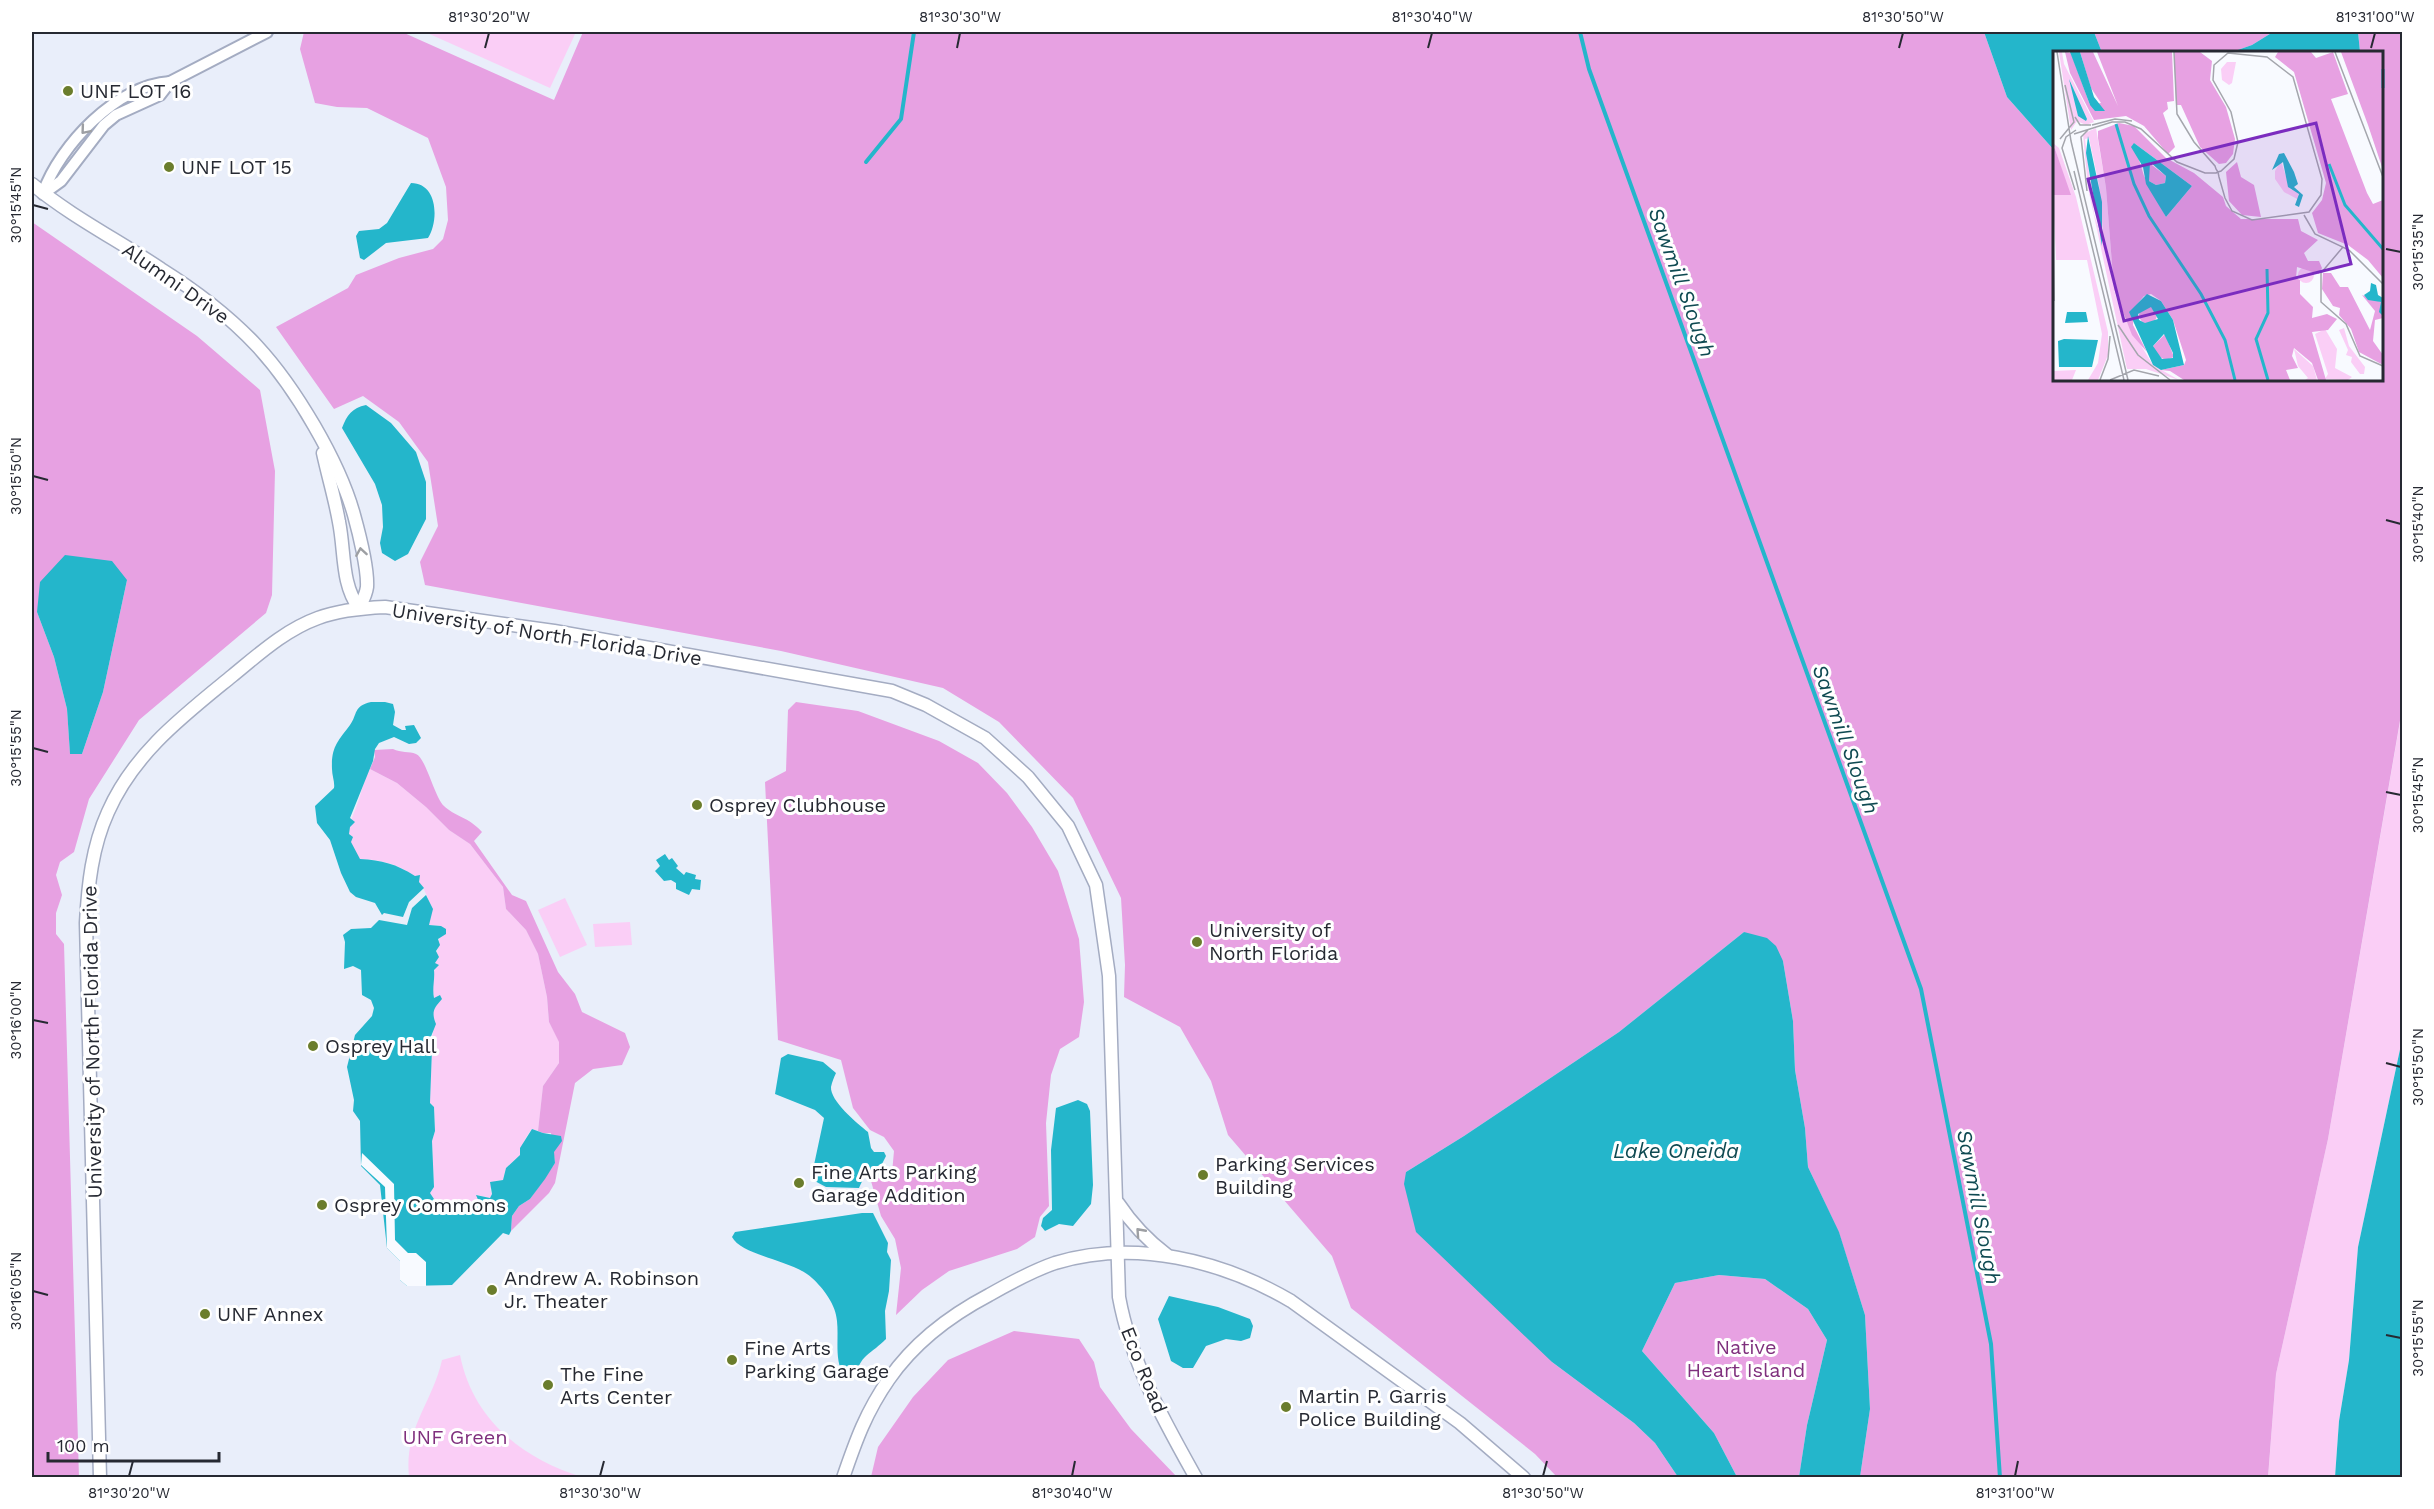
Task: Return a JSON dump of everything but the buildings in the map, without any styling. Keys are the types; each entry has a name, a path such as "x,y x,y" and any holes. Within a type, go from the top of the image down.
{"street":[{"path":"43,194 61,181 104,125 116,115 160,95 170,82 267,32"},
{"name":"Alumni Drive","path":"32,184 67,212 161,268 212,304 258,347 291,391 318,435 343,483 357,527 367,586 359,608"},
{"name":"Alumni Drive","path":"318,435 339,520 347,585 359,608"},
{"name":"University of North Florida Drive","path":"100,1478 86,923 88,888 99,834 107,814 131,772 159,738 190,711 276,640 320,617 359,608 389,607 537,628 892,691 926,705 985,738 1028,777 1068,826 1096,885 1108,976 1119,1254"},
{"path":"1117,1202 1130,1221 1168,1256"},
{"path":"843,1478 863,1421 890,1378 917,1345 964,1308 1023,1276 1053,1264 1081,1257 1119,1254 1168,1256 1235,1272 1291,1301 1467,1428 1524,1478"},
{"name":"Eco Road","path":"1119,1254 1119,1297 1132,1351 1159,1411 1196,1478"}],"shaded area":[{"name":"University of North Florida","path":"32,32 2402,32 2402,709 2328,1139 2276,1374 2268,1477 32,1477"}],"green space":[{"path":"304,32 402,32 554,100 583,32 1984,32 2007,97 2053,149 2053,381 2383,381 2383,51 2360,51 2358,32 2402,32 2402,709 2328,1139 2276,1374 2268,1477 1860,1477 1870,1409 1865,1315 1839,1233 1808,1167 1805,1128 1795,1070 1793,1021 1783,961 1744,932 1619,1032 1406,1172 1552,1362 1634,1423 1655,1443 1678,1477 1557,1477 1535,1454 1351,1308 1332,1256 1228,1135 1211,1081 1180,1027 1124,997 1125,965 1121,898 1073,798 999,722 943,688 781,651 425,585 420,562 438,526 428,462 399,422 363,396 334,409 276,327 348,288 356,275 399,258 433,249 443,239 448,220 446,187 428,138 367,108 337,107 315,103 300,49"},
{"path":"425,32 576,32 550,88"},
{"path":"2094,32 2273,32 2252,45 2235,51 2101,50"},
{"path":"32,222 197,336 260,390 275,471 272,595 266,613 139,720 89,799 74,852 60,862 56,875 62,895 56,913 56,934 64,944 79,1478 32,1477","holes":["127,580 103,692 82,754 70,753 67,709 54,657 37,612"]},
{"path":"796,702 858,711 939,741 978,763 1007,793 1032,827 1058,871 1079,939 1084,1002 1079,1037 1060,1049 1051,1075 1046,1123 1049,1206 1040,1217 1035,1237 1017,1249 949,1271 922,1290 896,1315 901,1268 895,1239 881,1216 871,1181 892,1173 894,1151 884,1137 870,1130 853,1108 841,1060 778,1040 765,782 786,771 788,710"},
{"path":"2402,710 2402,1040 2358,1247 2349,1360 2339,1421 2335,1477 2268,1478 2276,1374 2328,1139"},
{"path":"393,749 413,753 420,757 444,806 482,832 474,841 512,895 526,901 558,972 575,994 582,1012 625,1033 630,1047 622,1065 593,1069 575,1083 555,1183 549,1193 511,1231 512,1216 519,1206 530,1199 555,1163 551,1133 538,1131 543,1086 559,1063 559,1042 549,1022 547,997 538,954 526,930 506,909 503,887 470,844 449,830 397,783 370,769 375,757 374,750"},
{"path":"370,769 397,783 449,830 470,844 503,887 506,909 526,930 538,954 547,997 549,1022 559,1041 559,1063 543,1086 538,1131 532,1129 520,1155 506,1168 503,1180 495,1181 490,1189 492,1194 490,1198 477,1195 479,1202 468,1205 457,1214 445,1212 440,1202 430,1193 434,1187 432,1141 435,1131 434,1107 430,1103 432,1049 428,1044 433,1034 433,1008 442,999 434,998 432,985 441,926 429,925 429,901 424,890 411,874 393,865 360,859 354,850 349,834 351,820"},
{"path":"565,898 587,945 560,957 538,910"},
{"path":"630,922 632,945 595,947 593,924"},
{"name":"Native Heart Island","path":"1719,1275 1765,1279 1808,1309 1827,1340 1807,1425 1799,1477 1737,1477 1714,1433 1642,1351 1675,1283"},
{"path":"1014,1331 1079,1339 1094,1362 1100,1387 1131,1429 1177,1477 871,1477 878,1447 913,1397 948,1360"},
{"name":"UNF Green","path":"460,1355 476,1399 503,1433 539,1459 582,1477 409,1477 411,1444 442,1360"}],"water":[{"path":"1984,32 2094,32 2103,51 2053,51 2053,149 2007,97"},
{"path":"2273,32 2358,32 2360,51 2235,51 2252,45"},
{"path":"411,183 427,189 434,204 434,222 428,238 386,243 364,260 360,258 356,236 359,231 379,229 387,223"},
{"path":"366,405 391,423 416,452 426,482 426,519 408,554 395,561 382,553 380,543 383,527 382,505 375,484 342,428 351,413"},
{"path":"65,555 112,561 127,580 103,692 82,754 70,754 67,709 54,657 37,612 40,582"},
{"path":"371,702 393,704 395,712 393,725 406,730 405,726 414,725 421,738 416,743 409,744 394,737 379,743 350,818 355,822 350,827 349,834 353,837 351,842 360,859 389,863 415,876 420,875 419,882 424,888 409,902 403,917 384,913 382,915 375,903 356,897 350,892 330,840 317,823 315,806 334,788 332,761 336,745 359,708"},
{"path":"665,854 669,860 672,858 678,866 676,868 684,875 686,872 696,875 695,879 701,880 700,890 692,889 689,895 676,889 676,883 671,880 664,881 655,871 660,866 656,860"},
{"path":"426,895 433,909 429,925 446,929 446,934 438,939 440,945 436,951 439,957 435,963 439,965 434,970 434,998 440,995 442,999 434,1010 436,1024 428,1044 432,1049 430,1103 434,1107 435,1131 432,1141 434,1187 430,1193 434,1199 440,1201 445,1212 457,1214 463,1207 479,1202 476,1195 490,1198 492,1194 490,1182 503,1180 506,1168 520,1155 520,1148 532,1129 561,1136 562,1141 554,1152 555,1163 545,1179 530,1199 519,1206 512,1216 509,1235 503,1233 452,1285 407,1286 400,1280 400,1261 387,1248 380,1185 361,1166 360,1121 353,1111 354,1100 347,1067 355,1035 372,1016 374,1008 371,1000 362,995 361,970 353,966 344,969 343,935 351,929 371,928 379,920 407,925 412,908"},
{"name":"Lake Oneida","path":"1744,932 1767,938 1776,946 1783,961 1793,1021 1795,1070 1805,1128 1808,1167 1839,1232 1865,1315 1870,1409 1860,1477 1799,1477 1807,1425 1827,1340 1808,1309 1765,1279 1719,1275 1675,1283 1642,1351 1714,1433 1737,1477 1678,1477 1655,1443 1634,1423 1552,1362 1416,1232 1404,1184 1406,1172 1619,1032"},
{"path":"2402,1040 2402,1477 2335,1477 2339,1421 2349,1360 2358,1247"},
{"path":"788,1054 823,1062 836,1073 831,1087 835,1099 868,1132 874,1152 884,1152 886,1156 882,1164 868,1173 859,1188 826,1187 811,1179 824,1118 815,1110 775,1094 781,1058"},
{"path":"1078,1100 1087,1104 1090,1111 1093,1185 1091,1204 1073,1226 1059,1224 1045,1231 1041,1226 1043,1218 1052,1210 1051,1150 1056,1108"},
{"path":"873,1213 888,1243 887,1252 891,1260 885,1311 886,1339 863,1359 856,1371 844,1376 838,1356 836,1315 832,1303 821,1287 804,1272 746,1249 732,1237 735,1232"},
{"path":"1169,1296 1218,1307 1250,1319 1253,1326 1250,1338 1241,1341 1226,1339 1206,1346 1193,1368 1183,1368 1171,1361 1158,1319"}],"pier":[{"path":"362,1153 394,1184 395,1240 408,1253 416,1253 426,1262 426,1286 407,1286 400,1280 400,1261 387,1248 385,1187 361,1165"}],"waterway":[{"path":"866,162 901,119 914,32"},
{"name":"Sawmill Slough","path":"1580,32 1589,69 1921,989 1991,1344 2000,1478"}],"place":[{"name":"UNF LOT 16","path":"68,91"},
{"name":"UNF LOT 15","path":"169,167"},
{"name":"Osprey Clubhouse","path":"697,805"},
{"name":"University of North Florida","path":"1197,942"},
{"name":"Osprey Hall","path":"313,1046"},
{"name":"Parking Services Building","path":"1203,1175"},
{"name":"Fine Arts Parking Garage Addition","path":"799,1183"},
{"name":"Osprey Commons","path":"322,1205"},
{"name":"Andrew A. Robinson Jr. Theater","path":"492,1290"},
{"name":"UNF Annex","path":"205,1314"},
{"name":"Fine Arts Parking Garage","path":"732,1360"},
{"name":"The Fine Arts Center","path":"548,1385"},
{"name":"Martin P. Garris Police Building","path":"1286,1407"}]}
